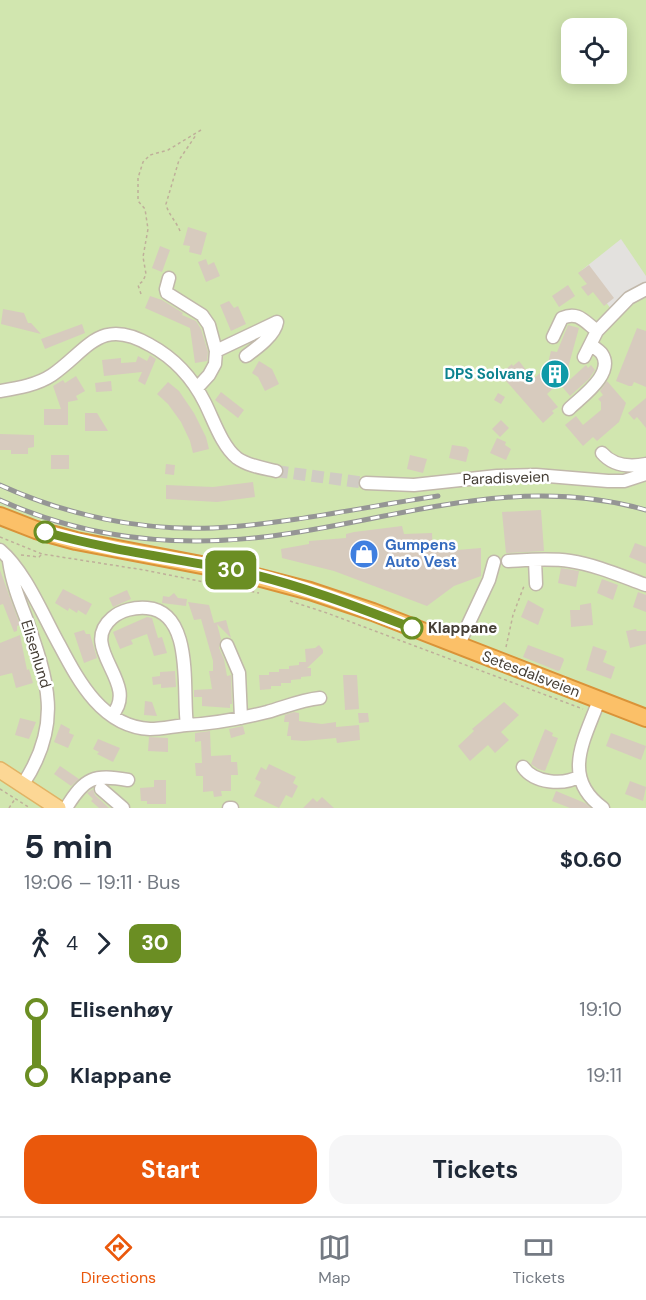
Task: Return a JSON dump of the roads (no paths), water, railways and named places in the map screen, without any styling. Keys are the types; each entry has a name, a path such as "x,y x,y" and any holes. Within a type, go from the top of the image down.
{"highway":[{"name":"Setesdalsveien","path":"0,516 36,530 76,541 281,582 373,612 501,663 597,707 646,718"}],"main road":[{"path":"0,770 58,808"}],"street":[{"path":"169,278 167,293 206,320 216,351 215,364 197,388"},
{"path":"584,357 597,331 629,298 646,289"},
{"path":"553,337 562,318 570,315 581,316 597,331"},
{"path":"216,351 278,322 269,336 246,356"},
{"path":"0,391 25,386 45,378 91,341 118,333 141,340 162,352 175,363 197,388 235,457 250,465 276,471"},
{"path":"569,409 599,381 603,374 605,361 602,354 591,345"},
{"path":"602,453 609,460 623,465 646,464"},
{"name":"Paradisveien","path":"366,483 414,485 479,477 536,475 624,481 646,474"},
{"path":"4,553 83,687 99,706 126,723 149,729 212,724 305,699 320,698"},
{"name":"Elisenlund","path":"4,553 38,652 48,694 48,716 42,747 23,784"},
{"path":"508,561 536,572 555,559 586,564 646,585"},
{"path":"458,646 489,580 494,562"},
{"path":"112,715 118,708 121,696 118,682 106,660 102,633 105,626 118,614 133,609 150,608 167,617 180,638 184,662 187,725"},
{"path":"227,645 241,684 241,718"},
{"path":"597,707 579,755 580,777 587,792 603,808"},
{"path":"523,767 529,774 549,781 568,782 580,777"},
{"path":"66,808 94,777 128,780"},
{"path":"101,789 123,808"}],"tunnel":[{"path":"276,471 366,483"}],"railway":[{"path":"0,485 77,513 131,524 186,528 270,523 438,496"},
{"path":"0,500 66,524 99,532 133,537 202,541 272,536 504,497 551,496 598,500 646,510"}],"place":[{"name":"DPS Solvang","path":"555,374"},
{"name":"Gumpens Auto Vest","path":"364,554"},
{"name":"Klappane","path":"412,628"}]}
